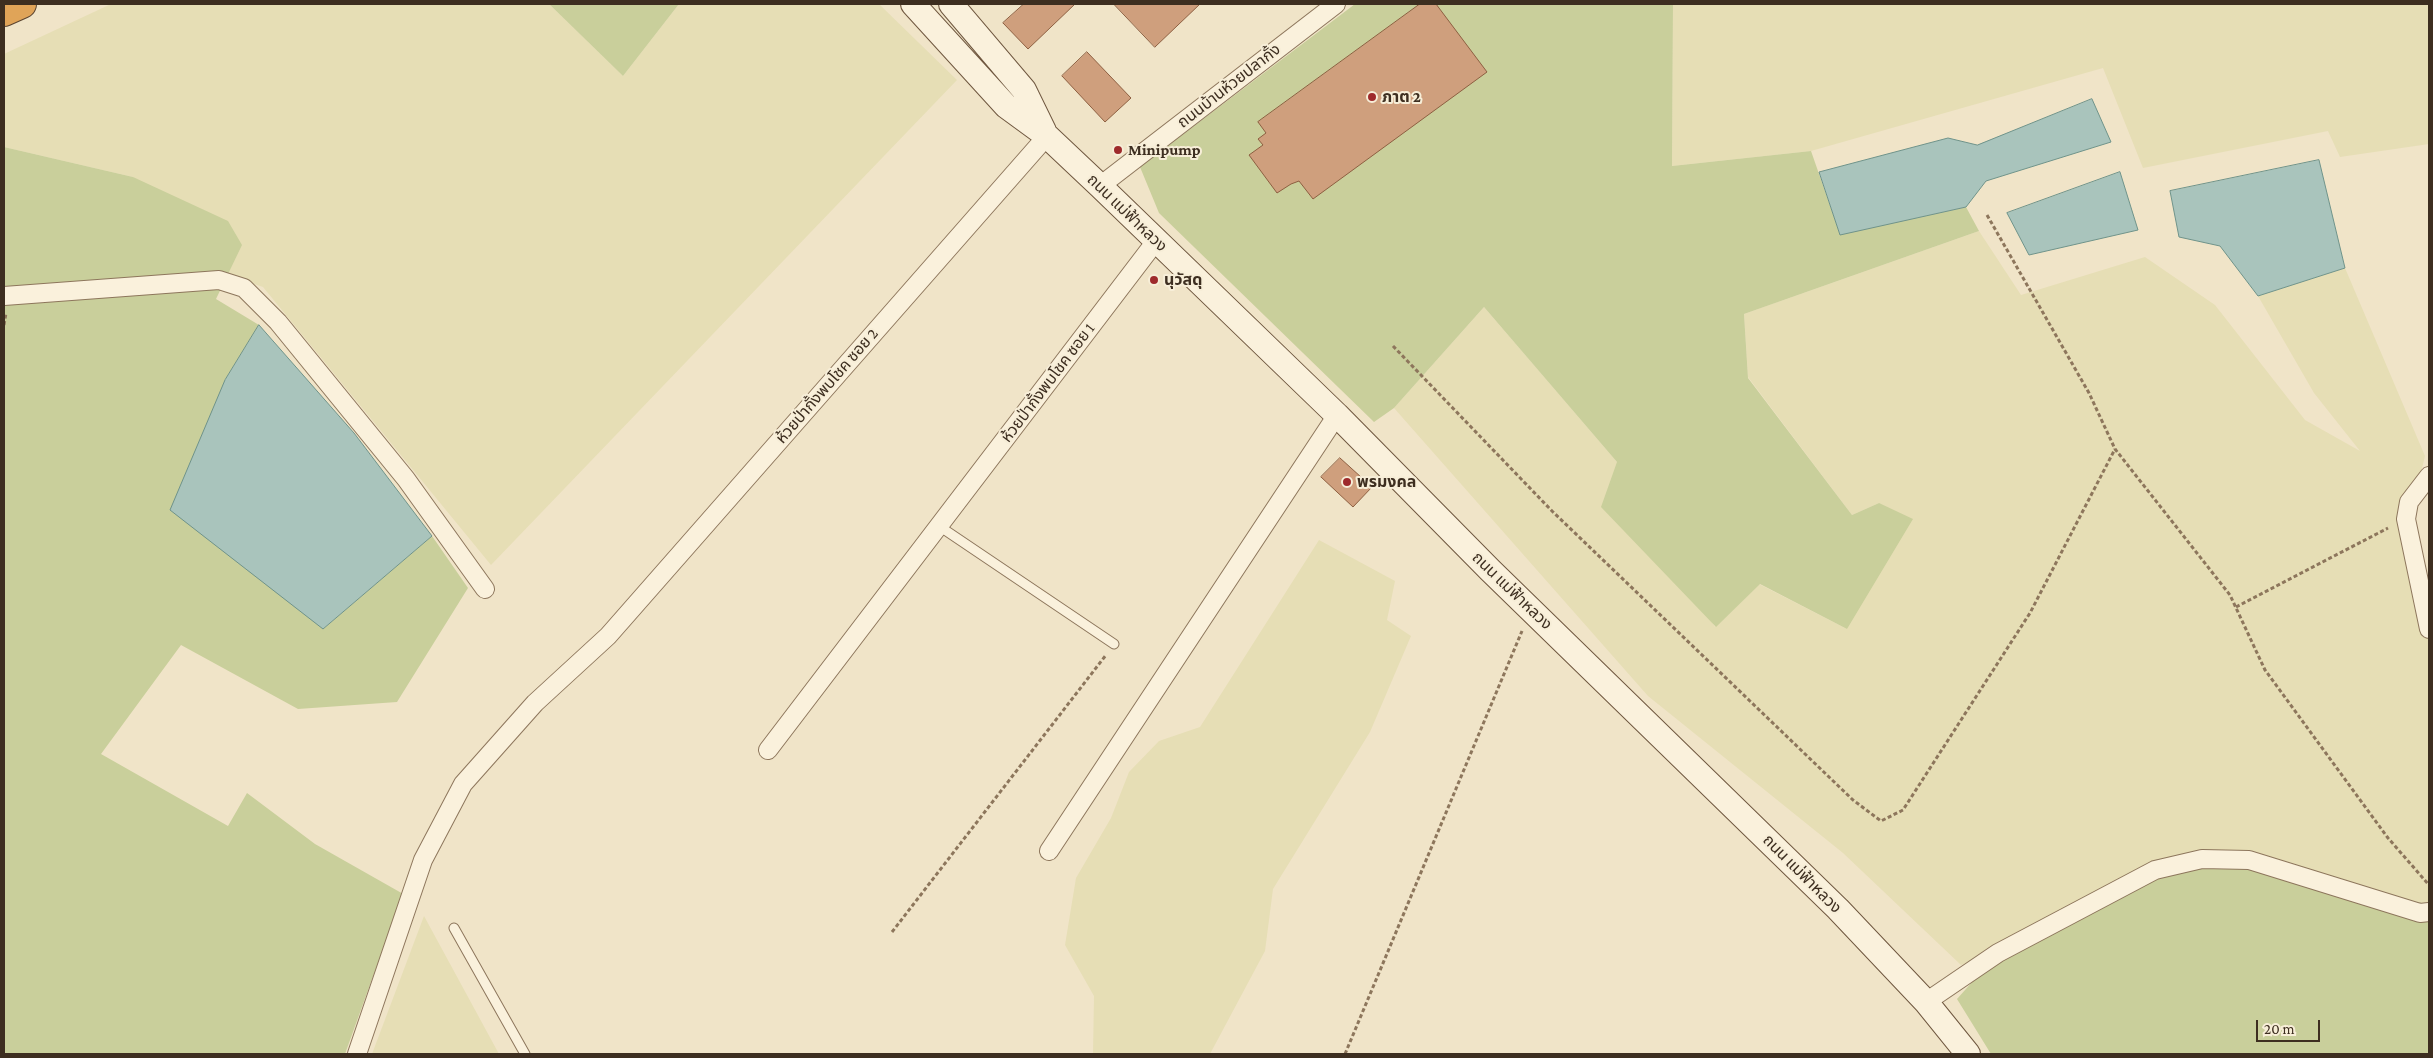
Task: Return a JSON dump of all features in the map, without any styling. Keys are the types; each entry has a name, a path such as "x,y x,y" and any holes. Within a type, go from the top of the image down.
{"highway":[{"path":"4,12 22,4"}],"street":[{"path":"913,4 1006,106 1047,136"},
{"path":"951,4 1024,90 1047,136"},
{"name":"ถนนบ้านห้วยปลากั้ง","path":"1100,186 1336,4"},
{"name":"ถนน แม่ฟ้าหลวง","path":"1047,136 1337,415 1532,610 1838,909 1926,1002 1968,1054"},
{"name":"ห้วยป่ากั้งพบโชค ซอย 2","path":"357,1054 423,860 463,784 535,703 608,636 1047,136"},
{"name":"ห้วยป่ากั้งพบโชค ซอย 1","path":"768,750 1156,241"},
{"path":"4,296 220,280 244,288 278,322 406,479 484,589"},
{"path":"1049,851 1337,415"},
{"path":"2429,476 2409,502 2406,519 2429,629"},
{"path":"1926,1002 1998,953 2155,870 2202,859 2249,860 2420,913 2429,912"}],"lane":[{"path":"939,526 1114,644"},
{"path":"454,928 525,1054"}],"path":[{"path":"1987,215 2089,393 2115,449 2230,595 2266,670 2388,838 2429,885"},
{"path":"1393,346 1552,511 1853,800 1881,821 1903,810 2030,613 2115,449"},
{"path":"2236,607 2406,519"},
{"path":"1345,1054 1532,610"},
{"path":"892,932 1114,644"}],"shaded area":[{"path":"111,4 549,4 623,76 679,4 879,4 957,80 491,565 263,287 227,275 133,177 4,147 4,54"},
{"path":"1673,4 2429,4 2429,144 2340,157 2328,131 2143,168 2103,68 1811,151 1672,166"},
{"path":"1979,231 2021,295 2145,257 2215,305 2305,420 2360,451 2314,393 2258,296 2345,268 2425,456 2417,489 2409,502 2429,629 2429,912 1998,953 1961,965 1843,853 1648,696 1394,408 1484,307 1617,462 1715,627 1759,584 1847,629 1879,503 1852,515 1748,377 1744,314"},
{"path":"1319,540 1395,581 1387,620 1411,636 1370,732 1273,889 1265,951 1210,1054 1093,1054 1094,996 1065,945 1076,878 1111,818 1129,772 1159,741 1200,727"},
{"path":"424,916 499,1054 372,1054"}],"green space":[{"path":"549,4 679,4 623,76"},
{"path":"1355,4 1673,4 1672,166 1811,151 1840,234 1966,207 1979,231 1744,314 1748,378 1852,515 1879,503 1913,519 1847,629 1760,584 1716,627 1601,507 1617,462 1484,307 1394,408 1374,422 1159,213 1140,167"},
{"path":"4,147 133,177 228,221 242,245 216,299 259,325 225,380 323,629 432,536 468,588 397,702 298,709 181,645 101,754 228,826 247,793 315,844 405,895 345,1054 4,1054"},
{"path":"2249,860 2429,912 2429,1054 1991,1054 1957,999 1998,953 2155,870"}],"water":[{"path":"2092,99 2111,142 1986,181 1966,207 1840,235 1819,172 1948,138 1977,145"},
{"path":"2319,160 2345,268 2258,296 2220,246 2179,237 2170,191"},
{"path":"2120,172 2138,230 2029,255 2007,213"},
{"path":"259,325 354,433 432,536 323,629 170,510 225,380"}],"building":[{"path":"1024,4 1075,4 1028,49 1003,23"},
{"path":"1114,4 1200,4 1155,47"},
{"name":"ภาต 2","path":"1420,4 1436,4 1487,72 1313,199 1299,181 1277,193 1249,155 1263,145 1258,139 1266,133 1258,122"},
{"path":"1087,52 1131,98 1105,122 1062,76"},
{"name":"พรมงคล","path":"1340,458 1372,487 1353,507 1321,477"}],"place":[{"name":"ภาต 2","path":"1372,97"},
{"name":"Minipump","path":"1118,150"},
{"name":"นุวัสดุ","path":"1154,280"},
{"name":"พรมงคล","path":"1347,482"}]}
